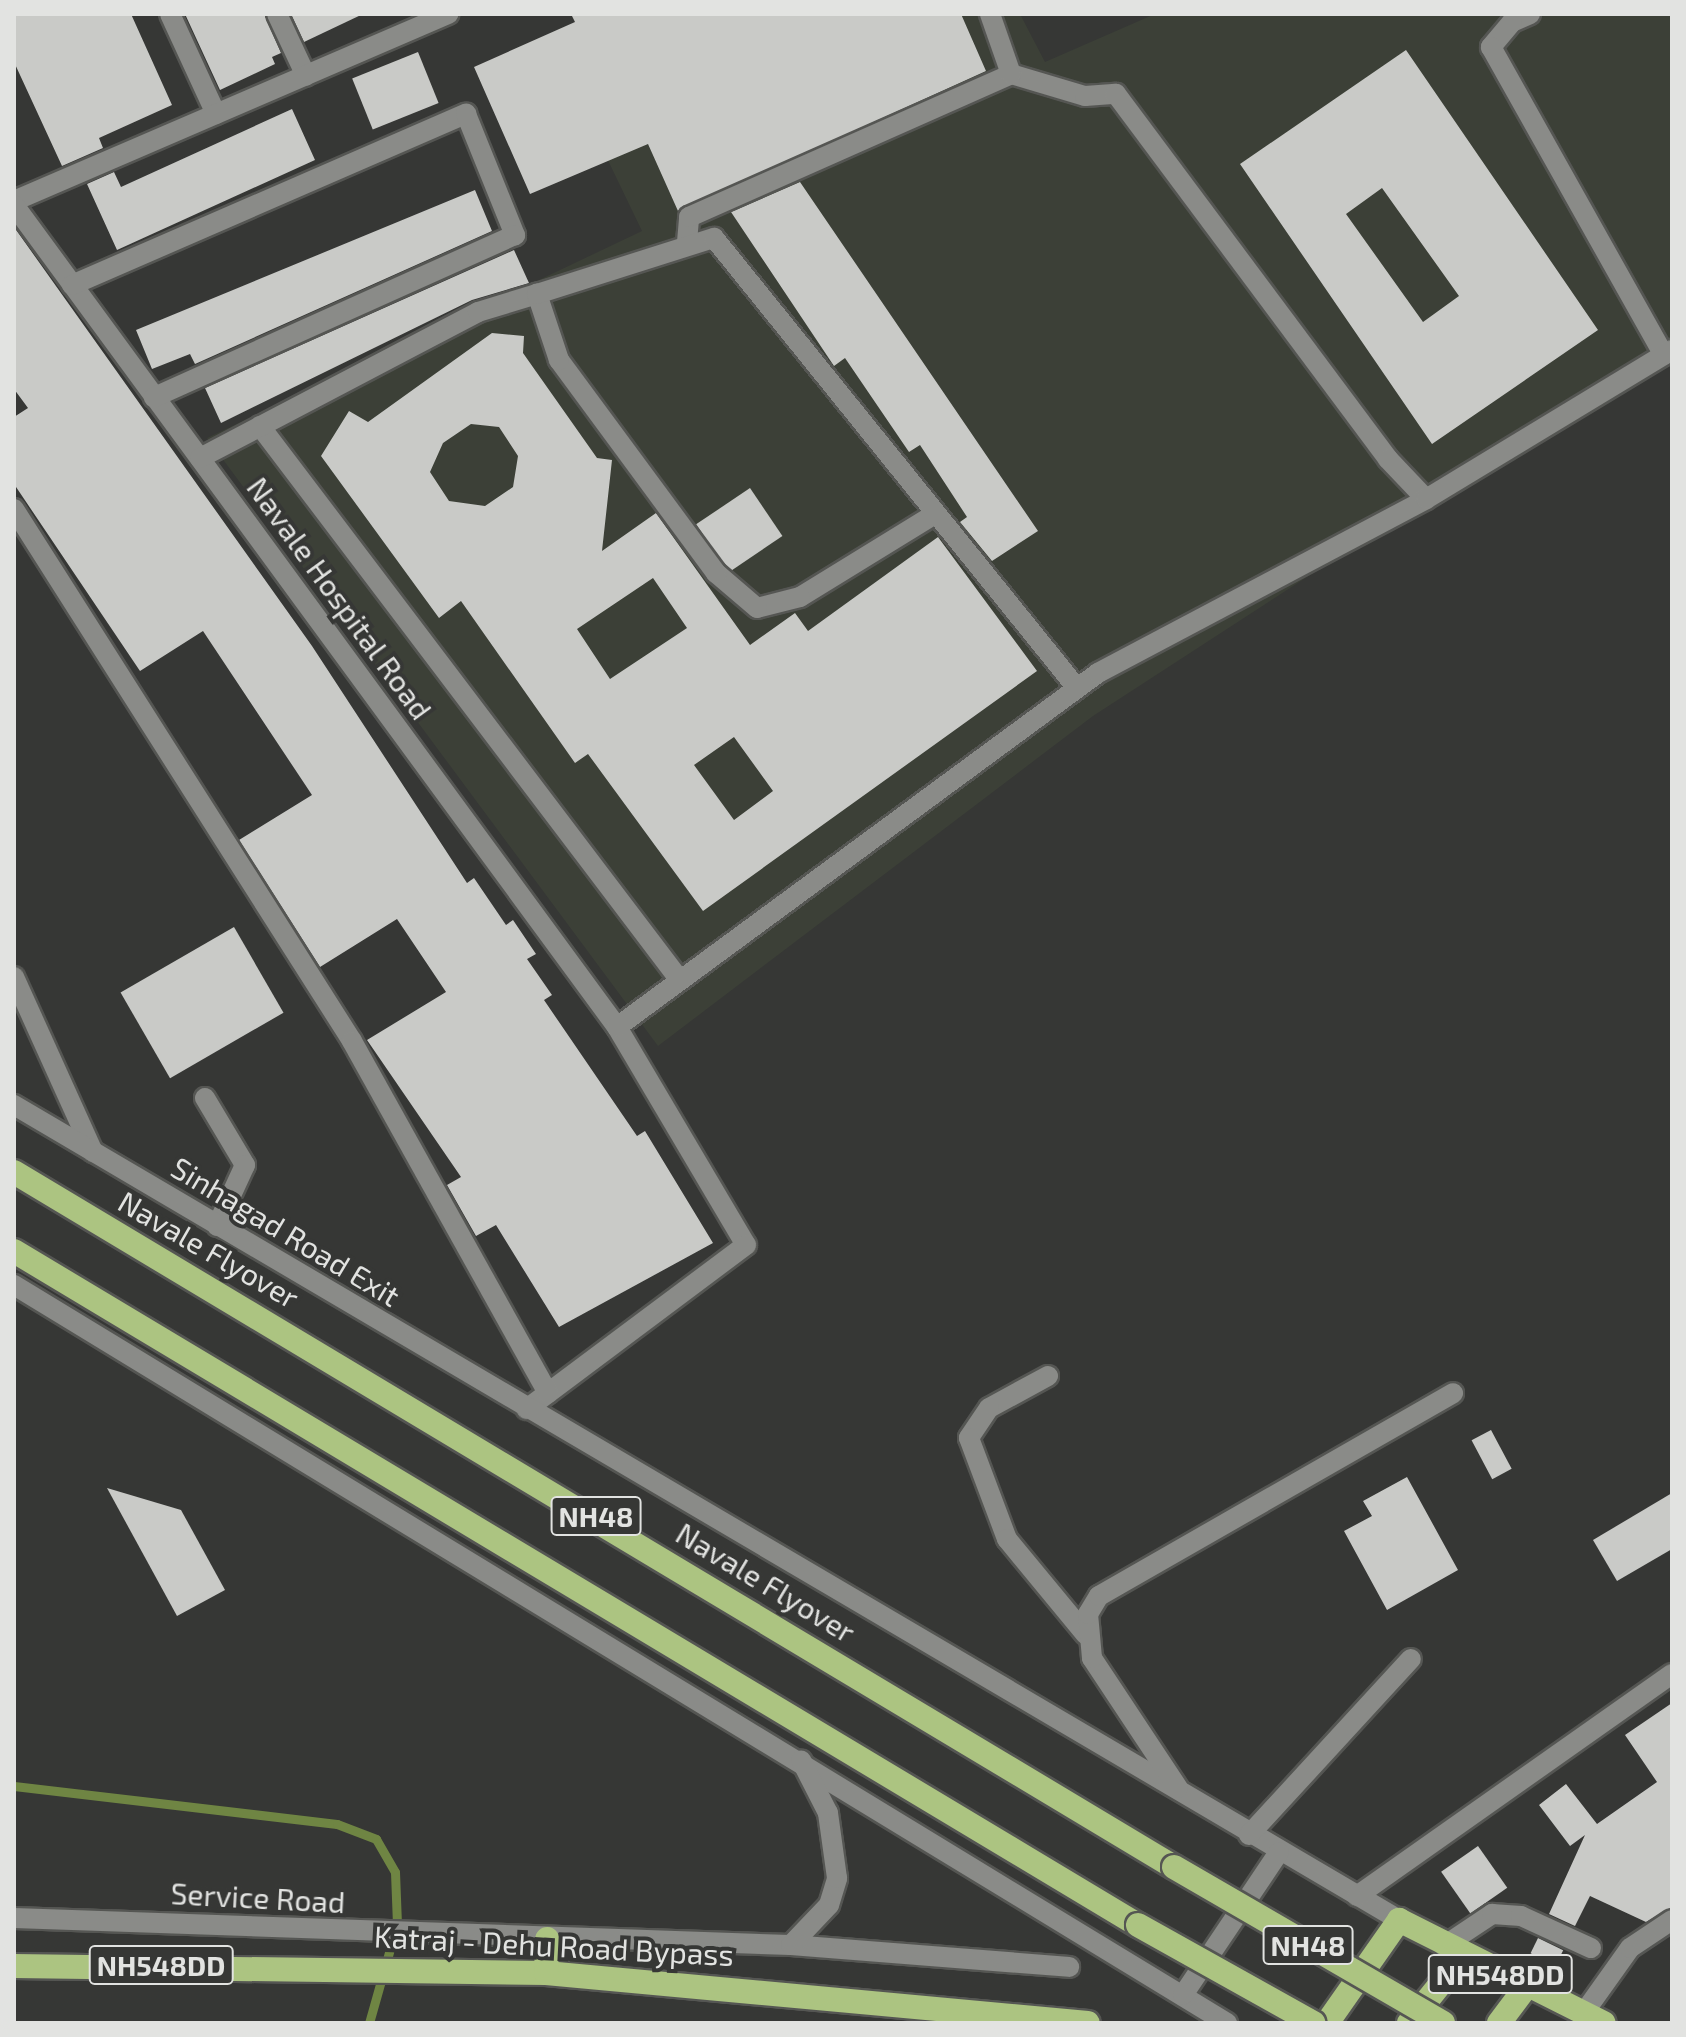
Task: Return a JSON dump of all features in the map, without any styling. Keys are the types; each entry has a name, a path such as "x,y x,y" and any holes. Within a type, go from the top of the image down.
{"highway":[{"name":"Navale Flyover","path":"14,1172 1174,1867 1443,2023"},
{"name":"NH48","path":"14,1251 1138,1925 1313,2023"},
{"name":"NH548DD","path":"1327,2023 1399,1920 1454,1951 1593,2019"},
{"path":"546,1973 547,1939"},
{"name":"NH548DD","path":"1409,2023 1454,1951"},
{"name":"Katraj - Dehu Road Bypass","path":"14,1966 308,1965 546,1973 1088,2023"},
{"path":"1499,2023 1526,1987"}],"street":[{"path":"170,14 216,114"},
{"path":"277,14 306,76"},
{"path":"14,203 449,14"},
{"path":"990,14 1011,74 1024,84 1085,96 1116,94 1379,447 1426,499"},
{"path":"617,1027 1077,688 1426,499 1668,353 1491,47 1512,22 1530,14"},
{"path":"687,242 689,217 1011,74"},
{"path":"72,285 466,114 515,235 154,397"},
{"name":"Navale Hospital Road","path":"14,203 617,1027 746,1245 548,1393"},
{"path":"200,458 478,312 687,242 714,238 1077,688"},
{"path":"537,294 559,360 716,573 757,608 800,597 935,514"},
{"path":"260,426 679,979"},
{"path":"14,509 352,1041 548,1393 527,1409"},
{"path":"14,977 93,1152"},
{"path":"205,1098 245,1165 217,1226"},
{"name":"Sinhagad Road Exit","path":"14,1105 1180,1791 1249,1835 1399,1920"},
{"path":"14,1285 801,1760 1227,2023"},
{"path":"1048,1376 989,1408 969,1438 988,1499 1007,1539 1086,1635 1092,1658 1180,1791"},
{"path":"1086,1635 1099,1596 1453,1393"},
{"path":"1249,1835 1411,1659"},
{"path":"1357,1896 1672,1674"},
{"path":"791,1945 829,1905 837,1878 828,1813 801,1760"},
{"path":"1183,1995 1279,1852"},
{"path":"1454,1951 1492,1914 1521,1916 1591,1948"},
{"name":"Service Road","path":"14,1918 429,1935 791,1945 1069,1967"},
{"path":"1593,2019 1630,1948 1672,1920"}],"shaded area":[{"path":"598,14 1020,14 1045,62 1155,14 1672,14 1672,340 1093,716 658,1046 207,438 642,231 549,38"}],"building":[{"path":"14,14 131,14 172,105 99,138 103,148 62,166 14,62"},
{"path":"185,14 264,14 281,53 272,57 275,64 220,90"},
{"path":"291,14 363,14 304,42"},
{"path":"571,14 961,14 986,71 678,211 648,144 530,194 474,67 575,22"},
{"path":"1406,50 1598,330 1432,444 1240,164","holes":["1382,188 1459,296 1423,322 1346,214"]},
{"path":"418,52 439,103 373,130 352,79"},
{"path":"292,109 315,160 117,250 87,184 114,172 121,187"},
{"path":"800,182 1038,531 992,561 960,522 967,517 920,445 909,452 845,358 834,366 731,212"},
{"path":"475,190 492,231 195,364 190,354 152,369 136,330"},
{"path":"14,227 312,646 467,883 474,878 506,925 513,920 536,954 527,959 552,995 544,1000 637,1136 645,1131 713,1243 559,1327 496,1225 476,1236 447,1185 461,1177 367,1040 446,992 397,919 320,967 239,840 312,795 203,631 140,671 14,484 14,417 28,408 14,389"},
{"path":"514,250 529,283 472,300 221,423 205,388"},
{"path":"492,333 524,336 523,353 597,458 612,460 602,551 656,513 750,645 795,613 808,631 938,537 1037,671 703,911 588,754 575,763 461,601 439,618 321,456 349,411 368,422","holes":["471,424 499,427 518,456 513,487 485,506 449,501 430,472 443,443","653,578 687,628 610,679 577,629","734,737 773,791 734,820 694,765"]},
{"path":"750,488 782,536 729,572 696,524"},
{"path":"234,927 284,1013 170,1078 121,992"},
{"path":"1491,1430 1512,1469 1492,1479 1472,1440"},
{"path":"1407,1477 1458,1570 1387,1610 1344,1531 1372,1516 1363,1501"},
{"path":"107,1488 181,1510 225,1590 177,1616"},
{"path":"1672,1493 1672,1549 1617,1581 1593,1540"},
{"path":"1672,1703 1672,1907 1646,1922 1590,1896 1575,1926 1549,1914 1585,1835 1570,1846 1539,1805 1566,1784 1597,1824 1657,1782 1625,1735"},
{"path":"1478,1846 1507,1888 1470,1914 1441,1872"},
{"path":"1538,1938 1563,1950 1556,1966 1531,1953"}],"waterway":[{"path":"14,1786 337,1824 376,1839 395,1872 397,1924 369,2023"}]}
